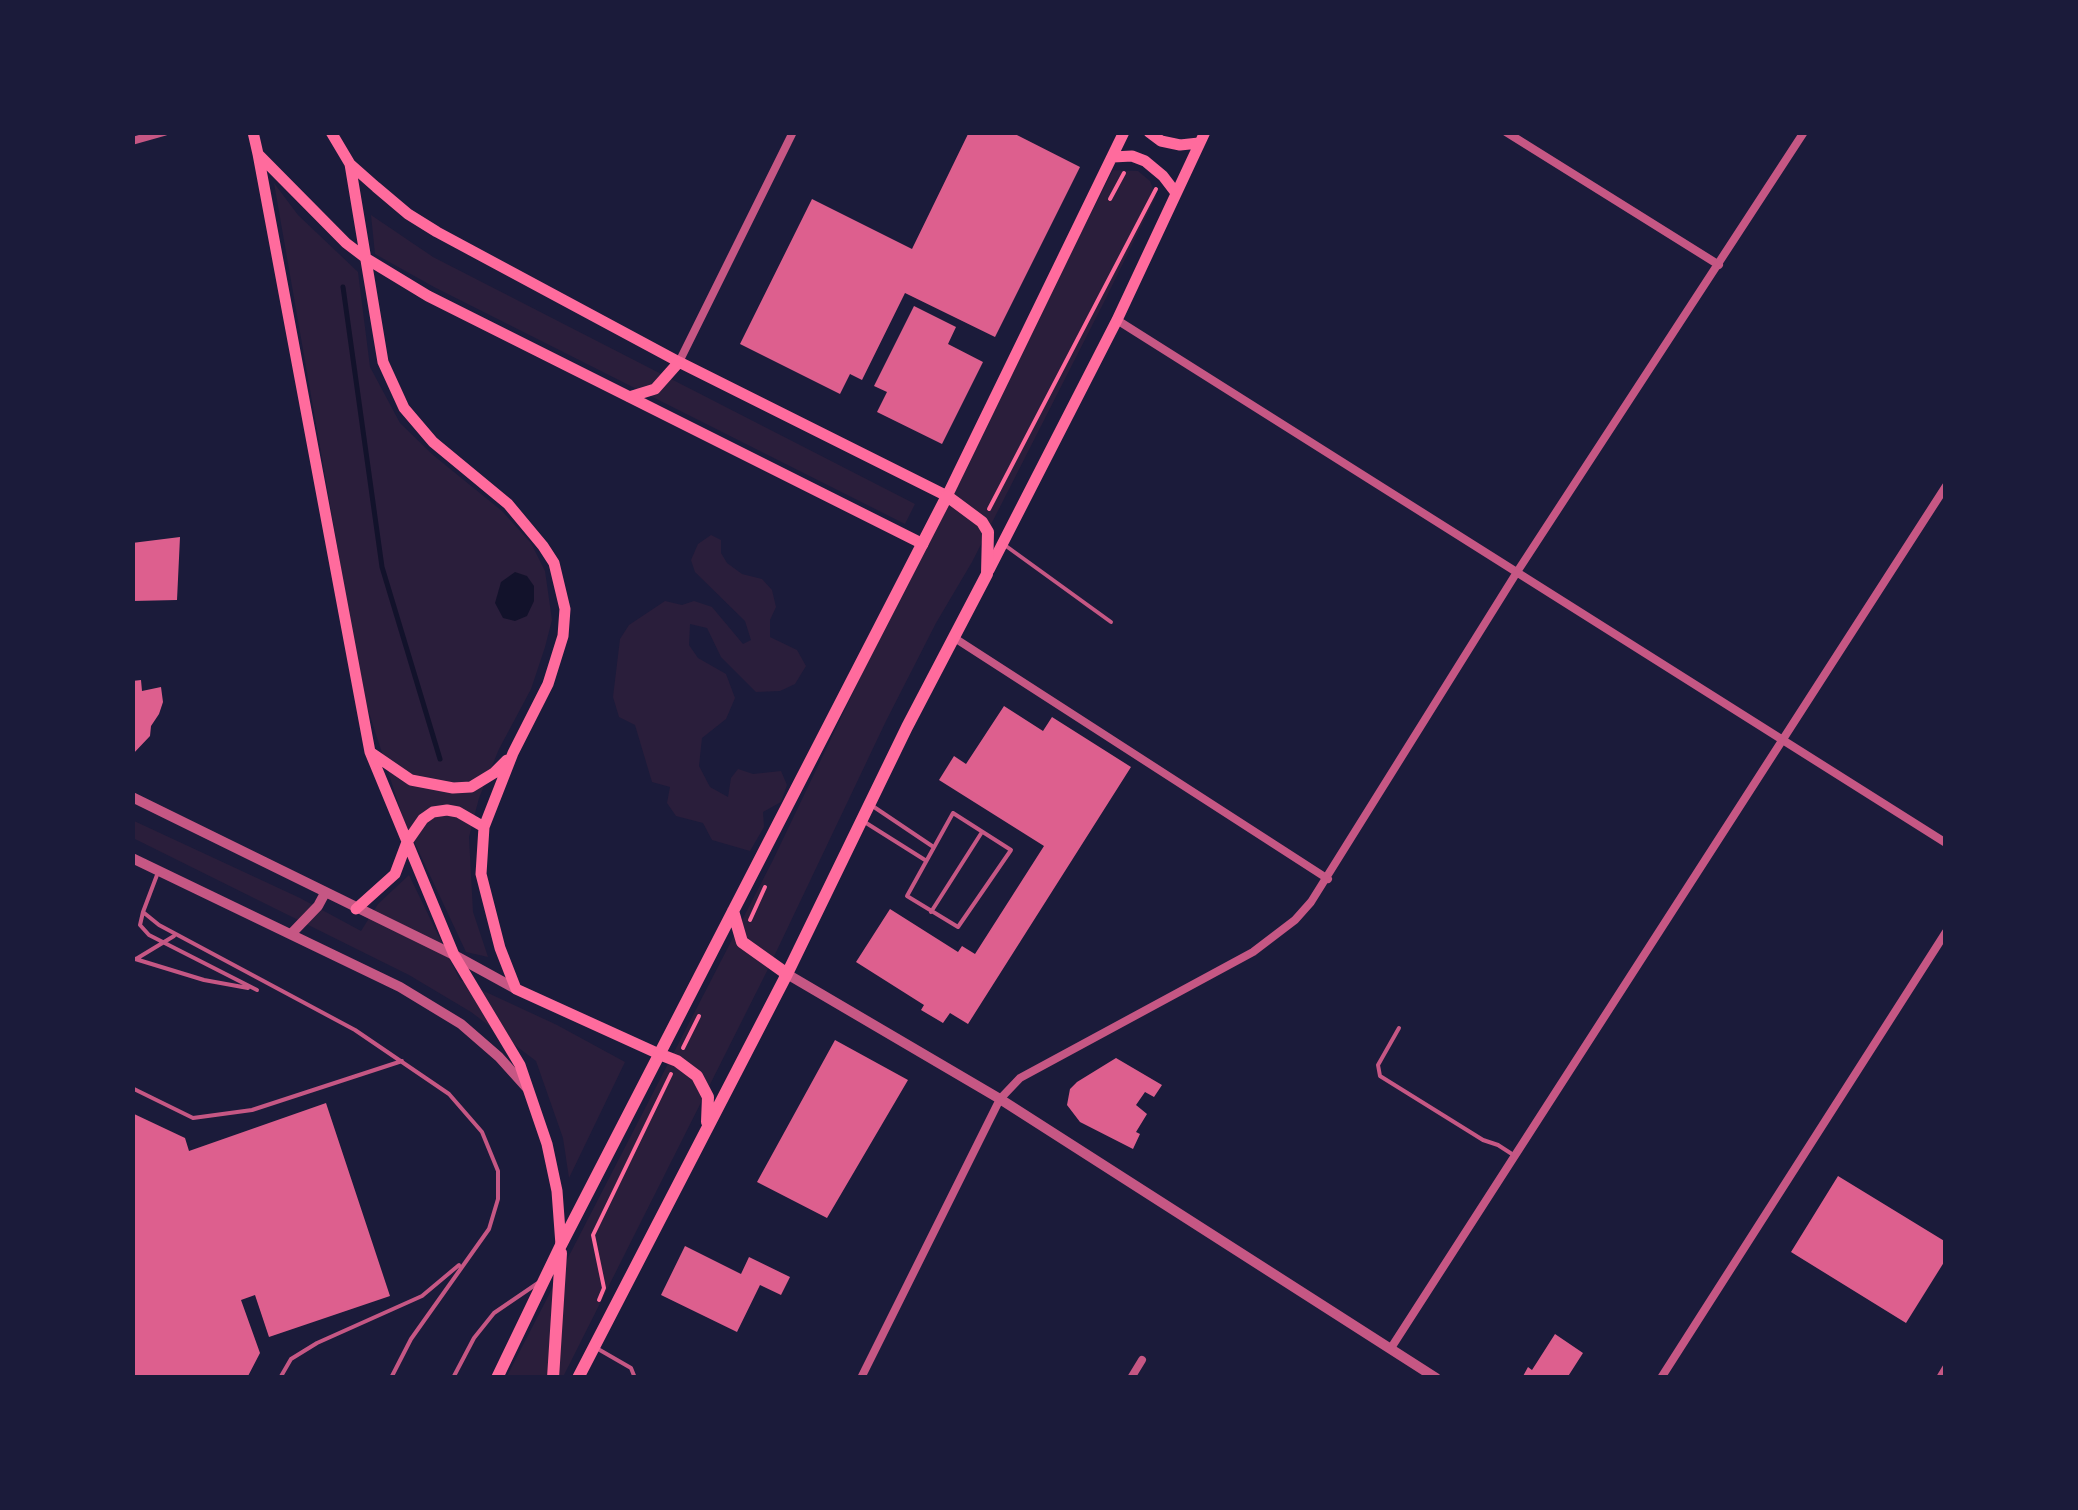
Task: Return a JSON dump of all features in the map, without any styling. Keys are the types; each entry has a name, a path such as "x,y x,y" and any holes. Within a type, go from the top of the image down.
{"main road":[{"path":"253,132 370,752 454,955 520,1065 547,1144 561,1245 553,1378"},
{"path":"330,132 350,164 408,214 437,232 679,362 947,496 982,522 990,544 986,574"},
{"path":"497,1378 561,1245 924,544 1124,132"},
{"path":"578,1378 864,821 953,637 1116,320 1202,138 1162,141 1149,132"},
{"path":"258,154 346,243 428,296 924,544"},
{"path":"1113,157 1132,156 1145,161 1176,193"},
{"path":"350,164 383,362 404,408 433,442 508,504 554,563 565,608 564,636 548,684 513,753 484,827 481,874 500,948 516,989 677,1061 698,1076 708,1097 707,1126"},
{"path":"629,397 655,389 679,362"},
{"path":"370,752 411,780 453,788 471,786 494,773 513,753"},
{"path":"356,909 395,874 407,842 423,819 448,810 484,827"},
{"path":"733,910 749,950 787,974"},
{"path":"586,1378 587,1360"}],"street":[{"path":"132,141 164,132"},
{"path":"679,362 793,132"},
{"path":"1506,132 1719,265"},
{"path":"861,1378 1000,1099 1020,1078 1253,952 1295,920 1328,879 1518,572 1804,132"},
{"path":"1116,320 1946,843"},
{"path":"1392,1348 1946,486"},
{"path":"953,637 1328,879"},
{"path":"132,797 516,989"},
{"path":"133,861 400,986 461,1024 499,1057 530,1092"},
{"path":"292,933 325,893"},
{"path":"1661,1378 1946,932"},
{"path":"787,974 1000,1099 1436,1378"},
{"path":"1132,1378 1142,1360"},
{"path":"1940,1378 1946,1368"}],"lane":[{"path":"1002,544 1111,622"},
{"path":"871,804 932,846"},
{"path":"953,814 982,832 1011,850 958,927 907,896 953,814"},
{"path":"864,821 925,860"},
{"path":"932,912 982,832"},
{"path":"158,870 142,912 142,930 257,990"},
{"path":"142,912 174,936 355,1030 449,1094 482,1132 498,1172 498,1198 489,1229 410,1339 390,1378"},
{"path":"134,958 174,936"},
{"path":"134,958 204,980 257,990"},
{"path":"257,990 260,980"},
{"path":"1399,1028 1378,1065 1380,1076 1515,1156"},
{"path":"132,1088 193,1118 252,1110 402,1061"},
{"path":"280,1378 291,1360 317,1343 422,1296 469,1255"},
{"path":"453,1378 474,1338 494,1313 546,1278"},
{"path":"594,1346 631,1368 634,1378"}],"path":[{"path":"1105,208 1132,156"},
{"path":"982,522 1163,176"},
{"path":"740,935 766,883"},
{"path":"598,1302 604,1288 593,1235 700,1012"}],"shaded area":[{"path":"1113,170 1138,171 1150,181 1156,196 1105,300 886,721 769,967 563,1377 506,1378 772,862 947,496"},
{"path":"274,183 298,215 358,272 370,367 400,423 502,511 531,543 545,571 552,620 545,647 531,689 499,749 479,798 469,837 473,912 488,957 466,952 403,818 363,694"},
{"path":"371,215 433,257 915,504 905,524 375,254"},
{"path":"711,535 721,540 721,553 727,563 742,574 762,579 772,590 776,607 770,620 770,637 797,650 806,666 795,684 780,691 756,692 721,657 707,628 690,624 689,645 698,658 726,674 735,698 726,719 702,738 699,766 710,787 728,797 731,778 738,769 753,774 781,771 787,785 781,802 763,812 764,827 750,851 712,840 703,823 676,816 667,803 670,787 652,782 635,725 619,717 613,697 620,639 629,625 665,601 682,605 694,601 712,607 743,644 751,640 745,621 695,572 691,560 698,544"},
{"path":"515,572 527,576 534,586 534,601 527,616 515,621 503,618 495,603 501,582"},
{"path":"132,820 300,898 361,931 378,904 409,875 460,980 625,1062 569,1178 563,1138 536,1061 471,1012 409,975 133,838"}],"building":[{"path":"969,132 1011,132 1080,167 995,337 905,293 862,380 850,374 840,394 740,344 812,199 912,249"},
{"path":"914,306 956,327 948,344 983,362 942,444 877,412 887,392 874,386"},
{"path":"180,537 177,600 132,601 132,543"},
{"path":"141,680 142,691 161,687 163,702 150,736 132,755 132,681"},
{"path":"1004,706 1043,731 1052,717 1131,767 968,1024 950,1013 943,1023 921,1010 924,1005 856,962 890,909 958,952 962,946 975,954 1044,846 939,780 954,756 966,764"},
{"path":"835,1040 908,1080 827,1218 757,1182"},
{"path":"1116,1058 1162,1085 1154,1097 1145,1092 1136,1105 1147,1114 1136,1132 1140,1134 1133,1149 1080,1122 1067,1105 1070,1089 1077,1082"},
{"path":"326,1103 390,1296 269,1337 255,1295 241,1300 260,1353 247,1378 132,1378 132,1113 185,1138 189,1151"},
{"path":"1838,1176 1946,1242 1946,1259 1906,1323 1791,1252"},
{"path":"685,1246 741,1274 749,1257 790,1277 781,1295 760,1285 737,1332 661,1295"},
{"path":"1555,1334 1583,1353 1567,1378 1522,1378 1528,1367 1532,1370"}],"waterway":[{"path":"343,287 382,567 440,759"}]}
